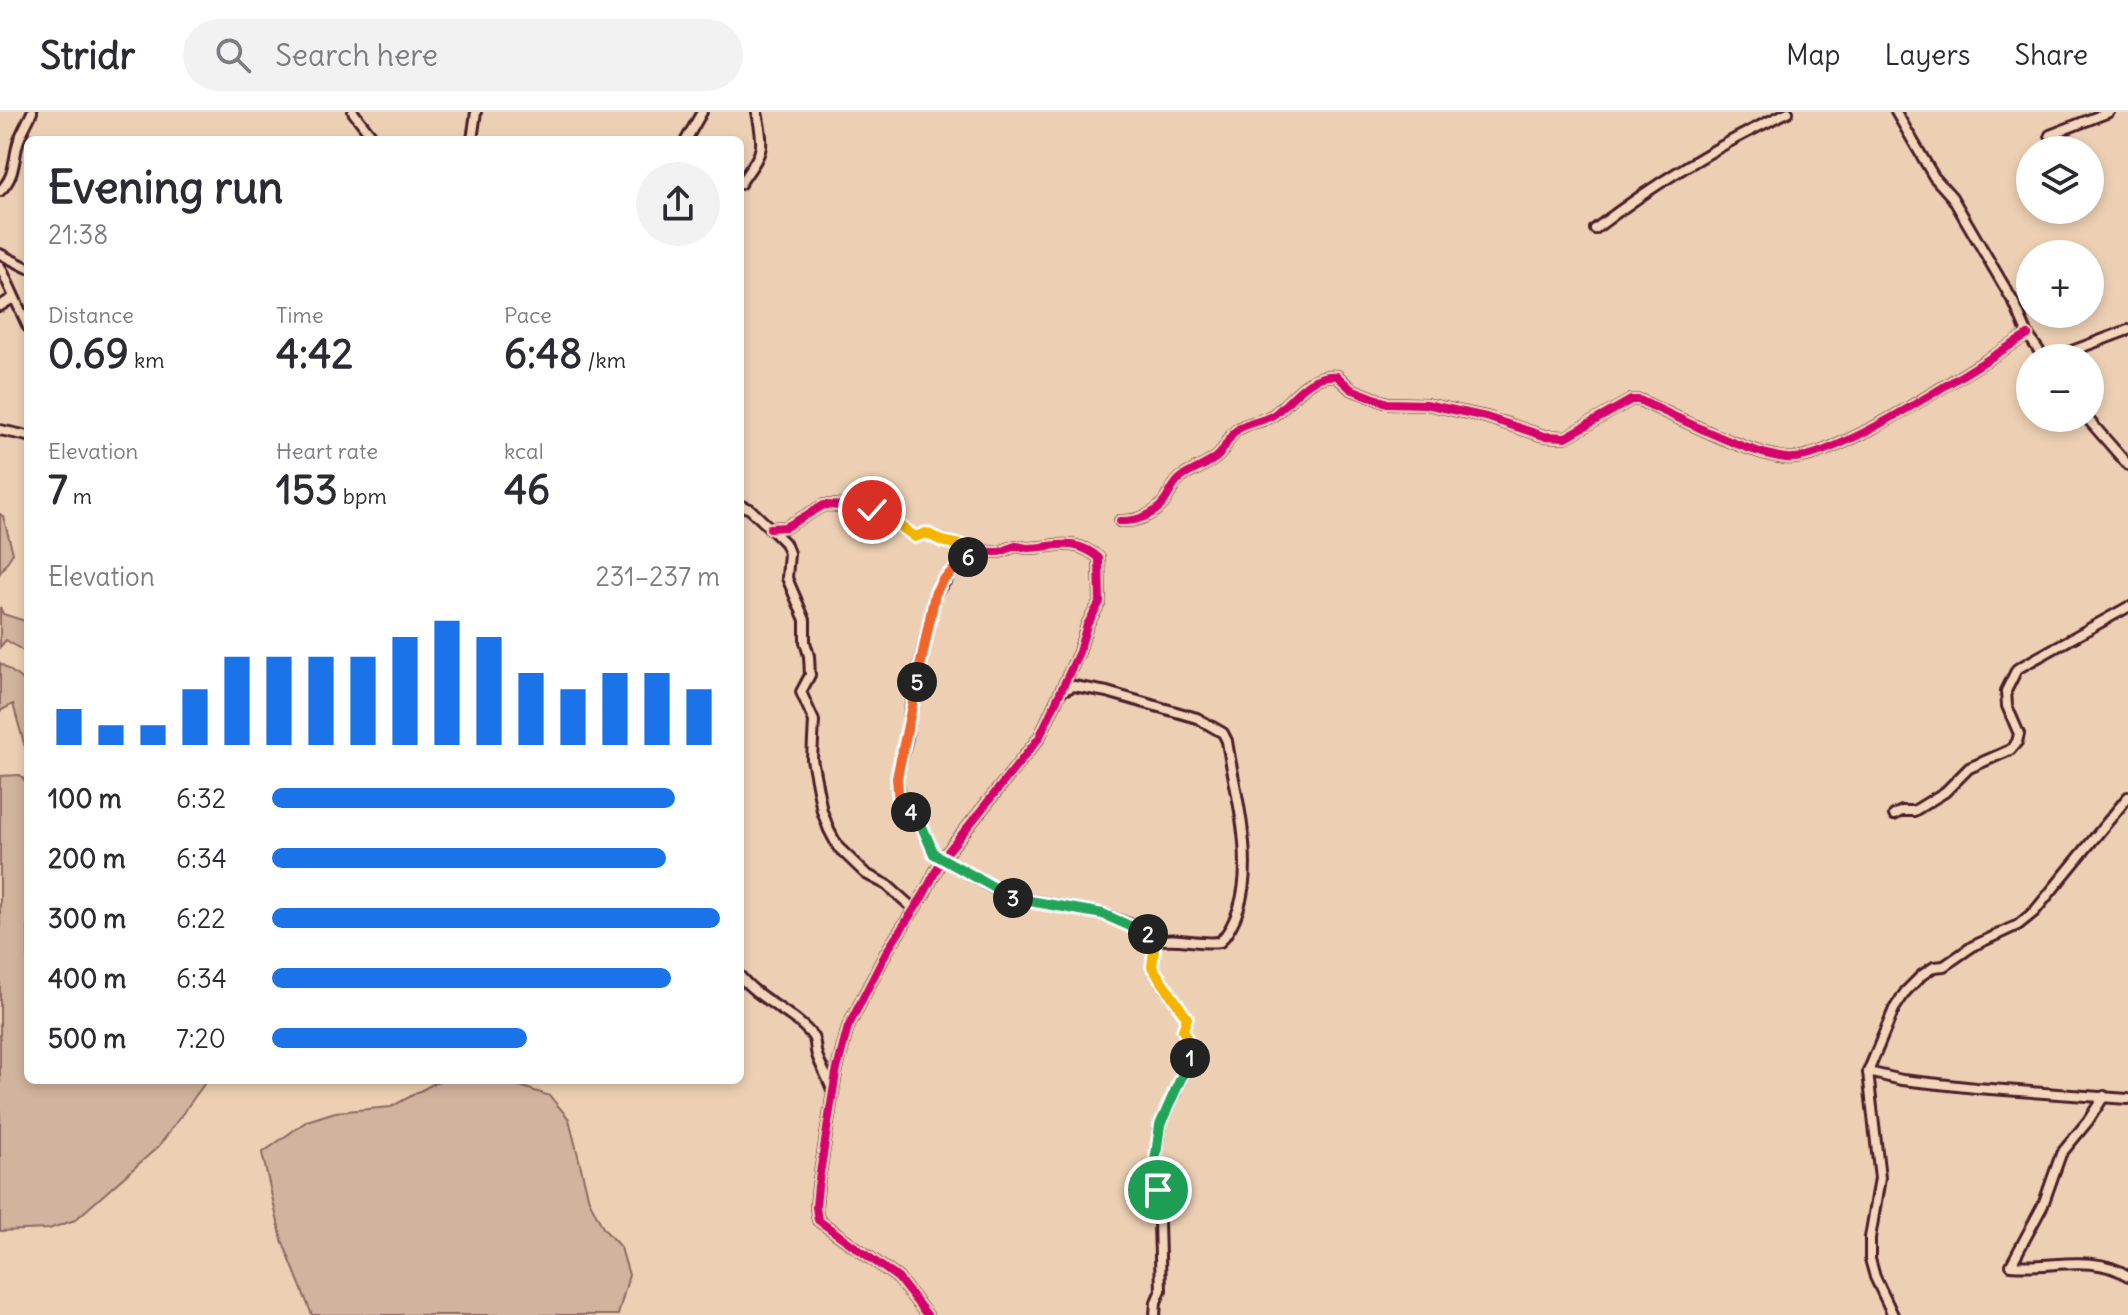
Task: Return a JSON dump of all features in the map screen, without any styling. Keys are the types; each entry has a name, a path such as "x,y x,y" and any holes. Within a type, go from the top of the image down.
{"street":[{"path":"0,191 8,184 15,168 18,143 32,112"},
{"path":"353,112 372,136"},
{"path":"473,136 476,112"},
{"path":"688,136 702,112"},
{"path":"744,178 763,143 757,112"},
{"path":"1595,229 1639,195 1788,112"},
{"path":"1896,112 1934,177 1952,197 2034,344"},
{"path":"2050,135 2109,112"},
{"path":"0,254 24,266"},
{"path":"0,266 24,319"},
{"path":"0,306 13,298"},
{"path":"2090,344 2128,330"},
{"path":"1120,521 1133,522 1152,512 1162,505 1178,480 1218,457 1231,435 1241,427 1265,421 1293,394 1331,375 1337,376 1351,389 1387,403 1426,404 1486,417 1544,436 1566,437 1631,400 1639,400 1743,445 1785,458 1797,458 1813,455 1877,426 2028,335"},
{"path":"0,430 24,435"},
{"path":"2099,432 2128,465"},
{"path":"770,528 786,527 824,505 848,506 872,510 890,518 915,537 926,533 942,541 1000,552 1014,546 1072,545 1088,549 1099,558 1100,602 1087,625 1079,652 1039,738 942,859 882,960 848,1027 836,1073 818,1186 818,1220 898,1278 927,1315"},
{"path":"744,507 785,543 789,553 787,578 805,620 810,675 801,692 814,721 812,759 826,820 838,847 866,874 887,885 914,909"},
{"path":"978,549 958,565 935,594 897,778 899,804 917,815 934,854 1007,896 1103,914 1132,925 1155,941"},
{"path":"1894,815 1914,811 1945,792 1969,768 2010,750 2019,734 2007,706 2006,691 2017,669 2128,607"},
{"path":"1061,691 1074,686 1107,692 1197,718 1223,733 1227,741 1245,842 1241,899 1234,920 1220,942 1206,944 1174,937 1155,941"},
{"path":"1893,1315 1870,1259 1870,1238 1880,1178 1868,1072 1894,1009 1906,991 1934,967 1944,966 1973,946 2018,925 2034,912 2128,797"},
{"path":"1155,941 1152,967 1187,1018 1183,1030 1190,1047 1190,1060 1160,1125 1153,1177 1158,1190 1161,1290 1155,1315"},
{"path":"744,982 750,990 792,1018 813,1037 817,1056 834,1095"},
{"path":"1868,1072 1902,1080 1976,1088 2128,1099"},
{"path":"2104,1096 2061,1154 2043,1205 2011,1265 2056,1262 2114,1267 2128,1276"}],"shaded area":[{"path":"0,514 13,553 0,573"},
{"path":"0,607 3,614 24,621 24,651 6,640 0,647"},
{"path":"0,663 24,679 24,744 13,704 0,711"},
{"path":"20,775 24,780 24,1084 204,1084 159,1146 75,1220 49,1229 0,1231 0,776"},
{"path":"433,1084 514,1084 550,1096 569,1119 589,1200 603,1228 621,1248 629,1275 618,1315 312,1315 282,1240 262,1153 307,1121 335,1112 391,1107"}],"cycle path":[{"path":"1120,521 1138,519 1155,511 1179,479 1216,458 1237,430 1271,416 1311,382 1327,376 1337,376 1351,389 1387,403 1426,404 1486,417 1544,436 1566,437 1631,400 1639,400 1732,442 1786,458 1808,456 1871,429 2028,335"},
{"path":"770,528 786,527 824,505 848,506 872,510 890,518 915,537 926,533 971,549 998,552 1016,546 1073,545 1099,558 1100,602 1087,625 1079,652 1039,738 942,859 924,894 887,951 848,1027 836,1073 818,1186 818,1220 898,1278 927,1315"}],"route":[{"path":"872,510 890,518 915,537 926,533 942,541 978,549 942,581 935,594 900,759 897,778 899,804 917,815 934,854 1007,896 1103,914 1132,925 1155,941 1152,967 1180,1003 1187,1018 1183,1030 1190,1047 1190,1060 1160,1125 1153,1177 1158,1190"}]}
